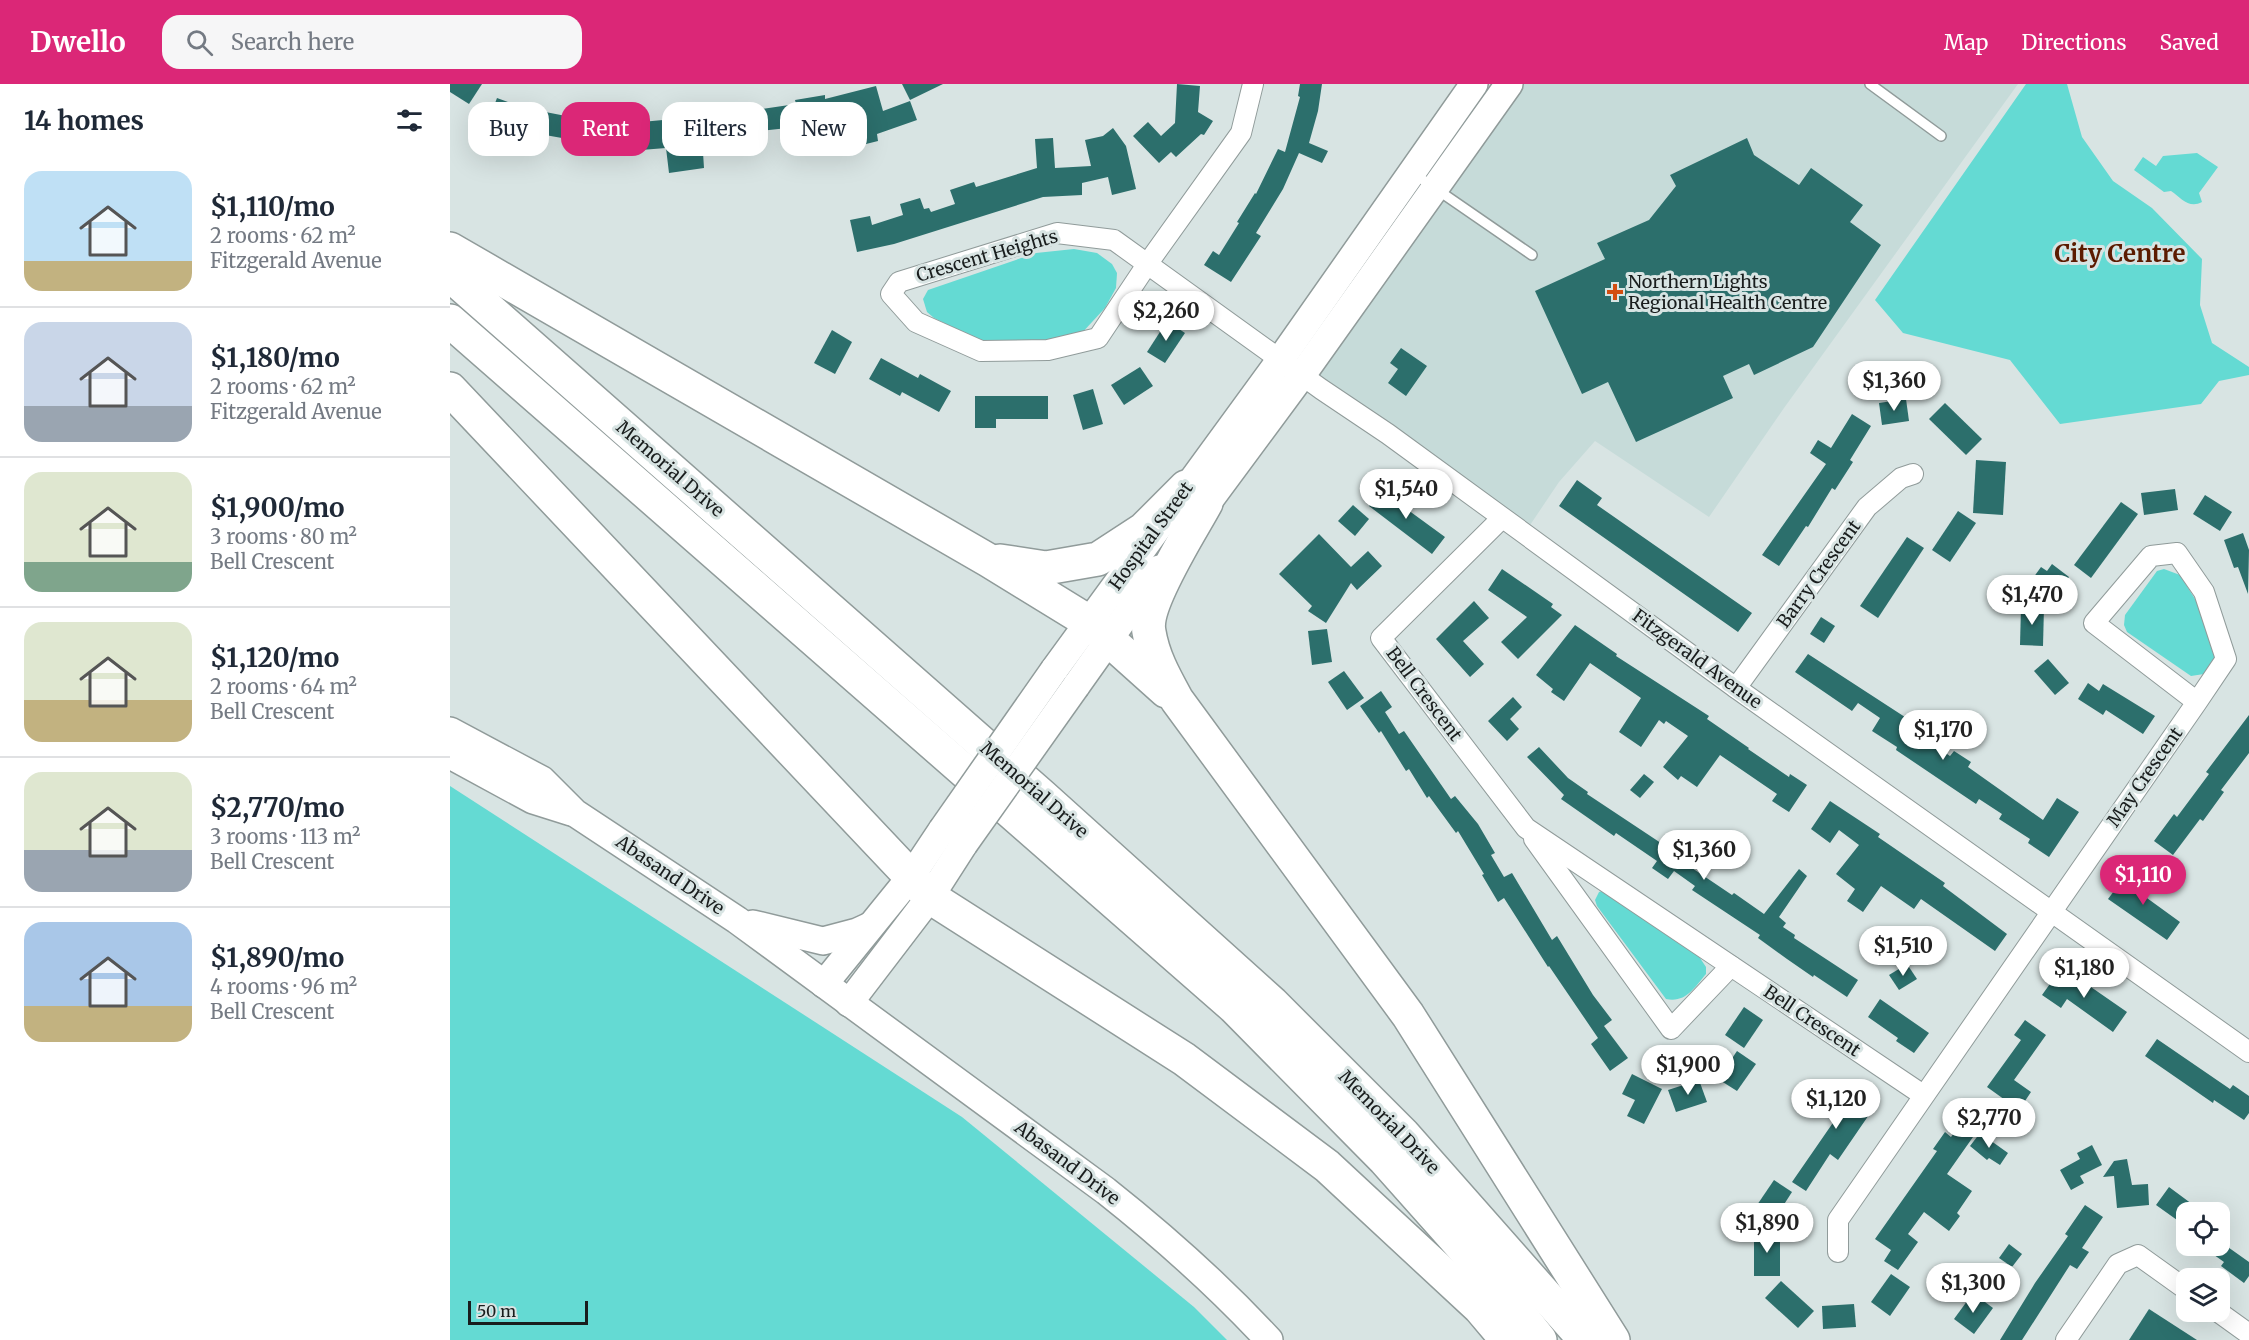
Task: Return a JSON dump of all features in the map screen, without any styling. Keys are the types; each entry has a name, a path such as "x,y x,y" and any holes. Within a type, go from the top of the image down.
{"highway":[{"path":"450,249 988,560 1099,631 1176,700"},
{"name":"Memorial Drive","path":"450,275 1042,796 1272,1003 1403,1134 1585,1340"},
{"name":"Memorial Drive","path":"450,321 1234,1007 1385,1160 1498,1287 1540,1340"},
{"path":"450,389 920,887 1184,1059 1327,1166 1480,1308 1507,1340"},
{"path":"988,560 1046,568 1098,559 1196,495"},
{"path":"1196,495 1153,601 1148,630 1158,662 1176,700 1408,1015 1613,1340"}],"main road":[{"name":"Hospital Street","path":"824,984 870,926 920,887 953,837 1196,495 1281,359 1474,84"},
{"name":"Hospital Street","path":"1196,495 1302,375 1509,84"},
{"name":"Abasand Drive","path":"450,731 542,780 575,813 737,920 1106,1191 1161,1235 1212,1282 1269,1340"},
{"name":"Abasand Drive","path":"450,756 533,800 575,813"},
{"path":"849,1003 920,887"},
{"path":"737,920 823,941 870,926"}],"street":[{"name":"Crescent Heights","path":"1148,264 1114,240 1057,233 899,282 891,294 915,322 981,351 1048,350 1098,338 1241,133 1253,84"},
{"name":"Fitzgerald Avenue","path":"1148,264 1388,434 1736,688 2249,1052"},
{"name":"Barry Crescent","path":"1736,688 1867,507 1901,478 1913,474"},
{"name":"Bell Crescent","path":"1502,518 1381,638 1526,828 1671,1029 1731,966"},
{"name":"May Crescent","path":"2052,912 2197,702 2226,659 2204,592 2177,553 2151,556 2094,623 2197,702"},
{"name":"Bell Crescent","path":"1526,828 1923,1095"},
{"path":"1838,1252 1838,1220 2052,912"},
{"path":"2066,1340 2118,1264 2138,1255 2176,1282"},
{"path":"2230,1320 2249,1334"}],"lane":[{"path":"1870,84 1941,136"},
{"path":"1412,173 1532,255"}],"shaded area":[{"name":"Northern Lights Regional Health Centre","path":"1508,84 2018,84 1784,408 1709,517 1595,441 1559,482 1524,534 1302,375"},
{"path":"2026,84 2067,84 2082,137 2113,181 2152,208 2202,259 2200,305 2212,343 2249,367 2249,375 2219,381 2201,404 2060,424 2010,360 1903,333 1875,300"},
{"path":"2197,153 2218,167 2199,193 2202,202 2197,204 2185,202 2171,191 2164,192 2134,170 2143,157 2156,166 2163,156"},
{"path":"1074,249 1097,253 1112,264 1117,273 1116,288 1105,308 1080,335 1055,342 986,344 934,318 927,312 923,299 928,290 1036,253"},
{"path":"2164,569 2180,575 2205,615 2216,652 2215,662 2204,674 2191,676 2127,632 2124,625 2125,615 2157,571"},
{"path":"450,786 962,1117 1194,1307 1227,1340 450,1340"},
{"path":"1605,890 1696,952 1706,967 1706,974 1684,997 1666,999 1597,906 1595,900 1599,892"}],"building":[{"path":"450,84 482,84 468,103 450,92"},
{"path":"902,84 943,84 910,100"},
{"path":"1177,84 1200,86 1198,112 1213,121 1204,135 1201,134 1176,157 1171,152 1159,163 1133,136 1148,122 1161,136 1175,123"},
{"path":"1300,84 1322,84 1318,111 1309,143 1328,151 1322,163 1299,153 1283,189 1256,233 1261,236 1231,282 1204,265 1213,251 1219,255 1256,194 1278,149 1285,152 1300,97 1298,96"},
{"path":"876,86 883,111 910,101 917,120 877,134 878,141 867,144 867,102 796,102 795,100 825,95 825,99"},
{"path":"497,98 508,102 495,102"},
{"path":"780,106 780,129 768,130 768,108"},
{"path":"549,113 561,115 561,138 549,136"},
{"path":"662,120 662,148 650,149 650,121"},
{"path":"1113,128 1126,146 1136,189 1112,195 1108,177 1082,183 1082,195 1043,197 894,244 857,252 850,220 870,216 872,225 903,215 900,204 920,198 924,209 929,208 931,212 955,204 950,190 974,182 976,187 1037,168 1035,139 1053,138 1055,168 1091,166 1085,140 1103,136"},
{"name":"Northern Lights Regional Health Centre","path":"1747,138 1754,155 1799,185 1811,168 1863,205 1850,222 1881,245 1813,347 1754,375 1749,364 1723,376 1733,398 1636,442 1608,382 1582,394 1535,291 1605,259 1597,243 1649,220 1676,186 1670,175"},
{"path":"667,156 703,156 704,168 669,173"},
{"path":"1167,321 1185,333 1165,363 1147,352"},
{"path":"832,330 852,342 835,374 814,363"},
{"path":"1401,348 1427,366 1406,396 1388,383 1398,369 1390,363"},
{"path":"881,358 918,378 920,374 951,391 939,412 902,392 900,396 869,379"},
{"path":"1140,367 1153,386 1124,405 1111,385"},
{"path":"1093,389 1103,424 1083,430 1073,395"},
{"path":"975,396 1048,396 1048,419 996,419 996,428 975,428"},
{"path":"1906,399 1909,421 1882,425 1879,403"},
{"path":"1945,403 1982,439 1966,455 1929,419"},
{"path":"1852,414 1871,426 1850,460 1853,462 1835,490 1832,488 1808,527 1806,526 1779,566 1762,555 1826,464 1810,453 1818,440 1831,448"},
{"path":"1976,460 2006,462 2003,515 1973,513"},
{"path":"1577,480 1602,498 1597,505 1752,613 1738,632 1559,506"},
{"path":"1383,487 1410,507 1408,510 1445,537 1432,554 1369,506"},
{"path":"2175,489 2178,510 2144,515 2141,493"},
{"path":"2205,495 2232,512 2220,531 2193,514"},
{"path":"2121,502 2138,514 2091,578 2074,565"},
{"path":"1353,505 1369,519 1355,536 1338,521"},
{"path":"1958,511 1976,523 1950,562 1932,550"},
{"path":"2243,533 2249,550 2248,594 2238,567 2234,568 2224,540"},
{"path":"1319,534 1351,567 1368,551 1382,566 1357,590 1351,583 1326,623 1308,611 1312,606 1279,574"},
{"path":"1907,537 1924,548 1878,618 1860,606"},
{"path":"2052,564 2069,577 2051,602 2028,585 2041,567 2047,571"},
{"path":"1502,569 1553,604 1551,607 1562,615 1518,659 1501,642 1527,617 1488,590"},
{"path":"1474,601 1489,618 1463,641 1484,664 1470,677 1436,639"},
{"path":"2021,607 2044,607 2043,646 2020,645"},
{"path":"1821,617 1835,626 1824,643 1810,634"},
{"path":"1575,625 1617,654 1616,656 1709,716 1707,719 1748,749 1789,777 1790,774 1807,785 1789,812 1772,801 1777,794 1720,755 1697,787 1681,776 1678,780 1663,767 1688,736 1666,721 1664,724 1659,720 1641,747 1619,732 1641,698 1590,663 1564,701 1551,692 1553,689 1536,675"},
{"path":"1327,629 1332,662 1312,665 1308,631"},
{"path":"1808,654 1908,719 1904,725 1950,756 1954,751 1971,762 1968,767 2043,820 2057,798 2079,812 2049,857 2028,843 2030,839 1999,819 2002,814 1979,799 1976,804 1872,731 1880,718 1858,703 1852,711 1795,672"},
{"path":"2048,659 2069,683 2055,695 2034,671"},
{"path":"1344,671 1364,698 1347,710 1328,682"},
{"path":"2088,683 2099,691 2103,684 2155,716 2143,734 2106,710 2103,715 2078,699"},
{"path":"1381,691 1392,707 1385,712 1399,734 1404,731 1451,799 1455,796 1478,824 1495,853 1491,855 1504,877 1512,873 1552,940 1557,936 1593,995 1612,1020 1604,1026 1628,1058 1610,1071 1591,1044 1598,1038 1548,967 1504,898 1498,902 1458,831 1456,833 1429,796 1427,798 1409,769 1406,771 1381,731 1379,733 1360,706"},
{"path":"1513,697 1522,707 1510,719 1519,729 1507,741 1488,721"},
{"path":"2249,715 2249,753 2221,790 2224,792 2203,821 2200,819 2173,855 2154,841 2174,814 2177,817 2209,774 2206,772"},
{"path":"1539,747 1568,778 1588,792 1587,794 1694,865 1692,868 1764,914 1799,869 1807,876 1779,917 1786,923 1783,927 1795,935 1794,938 1858,980 1847,997 1814,975 1813,977 1758,938 1760,935 1692,890 1695,886 1674,871 1668,879 1652,868 1657,861 1616,833 1614,836 1561,799 1564,795 1527,757"},
{"path":"1644,774 1654,782 1640,798 1630,790"},
{"path":"1830,801 1880,834 1878,837 1945,883 1943,886 2007,934 1995,951 1921,899 1914,909 1881,886 1863,912 1847,901 1855,889 1836,874 1859,845 1839,830 1830,843 1811,829"},
{"path":"2129,871 2147,884 2140,893 2180,922 2167,940 2108,899"},
{"path":"1907,964 1917,979 1899,990 1889,975"},
{"path":"2062,967 2127,1012 2113,1032 2067,999 2061,1008 2042,995"},
{"path":"1880,999 1929,1033 1914,1053 1896,1041 1898,1038 1868,1017"},
{"path":"1744,1007 1763,1020 1744,1048 1725,1035"},
{"path":"2025,1020 2046,1035 2014,1080 2031,1092 2019,1110 1987,1087 2021,1040 2014,1035"},
{"path":"2157,1039 2230,1089 2233,1085 2249,1096 2249,1113 2244,1120 2214,1100 2213,1103 2145,1056"},
{"path":"1737,1051 1756,1064 1737,1091 1718,1079"},
{"path":"1632,1074 1662,1089 1644,1124 1627,1116 1635,1100 1622,1094"},
{"path":"1699,1080 1707,1102 1676,1112 1668,1090"},
{"path":"1835,1080 1875,1106 1838,1160 1830,1154 1806,1191 1792,1182 1839,1114 1820,1101"},
{"path":"1959,1126 1973,1137 1947,1174 1972,1191 1957,1213 1960,1216 1949,1231 1924,1212 1908,1234 1918,1242 1898,1270 1884,1261 1891,1250 1875,1239 1937,1151 1933,1149 1945,1132 1951,1137"},
{"path":"1980,1133 2008,1153 2000,1165 1989,1158 1987,1160 1970,1146"},
{"path":"2092,1145 2102,1165 2080,1176 2084,1183 2071,1190 2060,1170 2080,1159 2077,1153"},
{"path":"2127,1159 2132,1185 2148,1184 2149,1205 2117,1208 2114,1176 2103,1177 2114,1161"},
{"path":"1774,1180 1792,1192 1774,1220 1755,1208"},
{"path":"2169,1187 2189,1202 2176,1202 2176,1219 2156,1205"},
{"path":"2085,1205 2103,1217 2082,1248 2089,1252 2077,1269 2070,1265 2022,1340 2000,1340 2035,1283 2068,1236 2065,1234"},
{"path":"1754,1231 1780,1231 1780,1276 1754,1276"},
{"path":"2009,1244 2022,1254 2012,1267 1999,1258"},
{"path":"2230,1249 2249,1262 2249,1276 2244,1283 2230,1273 2230,1268 2221,1266 2224,1262 2216,1256 2230,1256"},
{"path":"1891,1274 1910,1287 1890,1316 1871,1302"},
{"path":"1781,1281 1814,1311 1798,1328 1765,1298"},
{"path":"1973,1293 1993,1308 1974,1334 1954,1319"},
{"path":"1854,1304 1856,1327 1823,1329 1822,1306"},
{"path":"2149,1309 2197,1340 2129,1340"}],"place":[{"name":"Northern Lights Regional Health Centre","path":"1615,292"}],"district":[{"name":"City Centre","path":"2120,254"}]}
